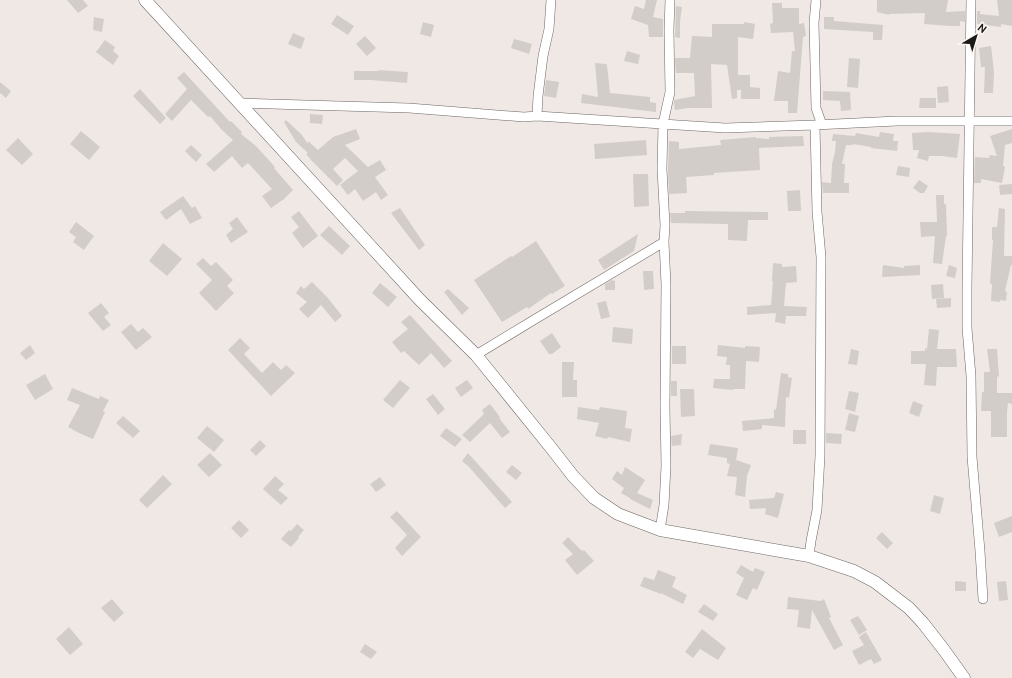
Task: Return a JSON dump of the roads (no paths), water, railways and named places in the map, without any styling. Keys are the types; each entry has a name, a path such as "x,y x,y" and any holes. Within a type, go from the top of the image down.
{"street":[{"path":"145,0 420,300 476,355 573,476 594,498 618,514 660,530 809,556 854,571 875,582 909,608 923,623 964,678"},
{"path":"537,116 543,56 549,29 550,0"},
{"path":"660,530 664,505 666,466 666,284 662,170 663,124 670,92 670,0"},
{"path":"809,556 817,510 820,456 821,257 817,212 819,125 816,108 814,24 816,0"},
{"path":"971,0 967,328 971,376 972,457 983,599"},
{"path":"240,103 409,108 725,128 897,121 1012,121"},
{"path":"476,355 664,242"}]}
